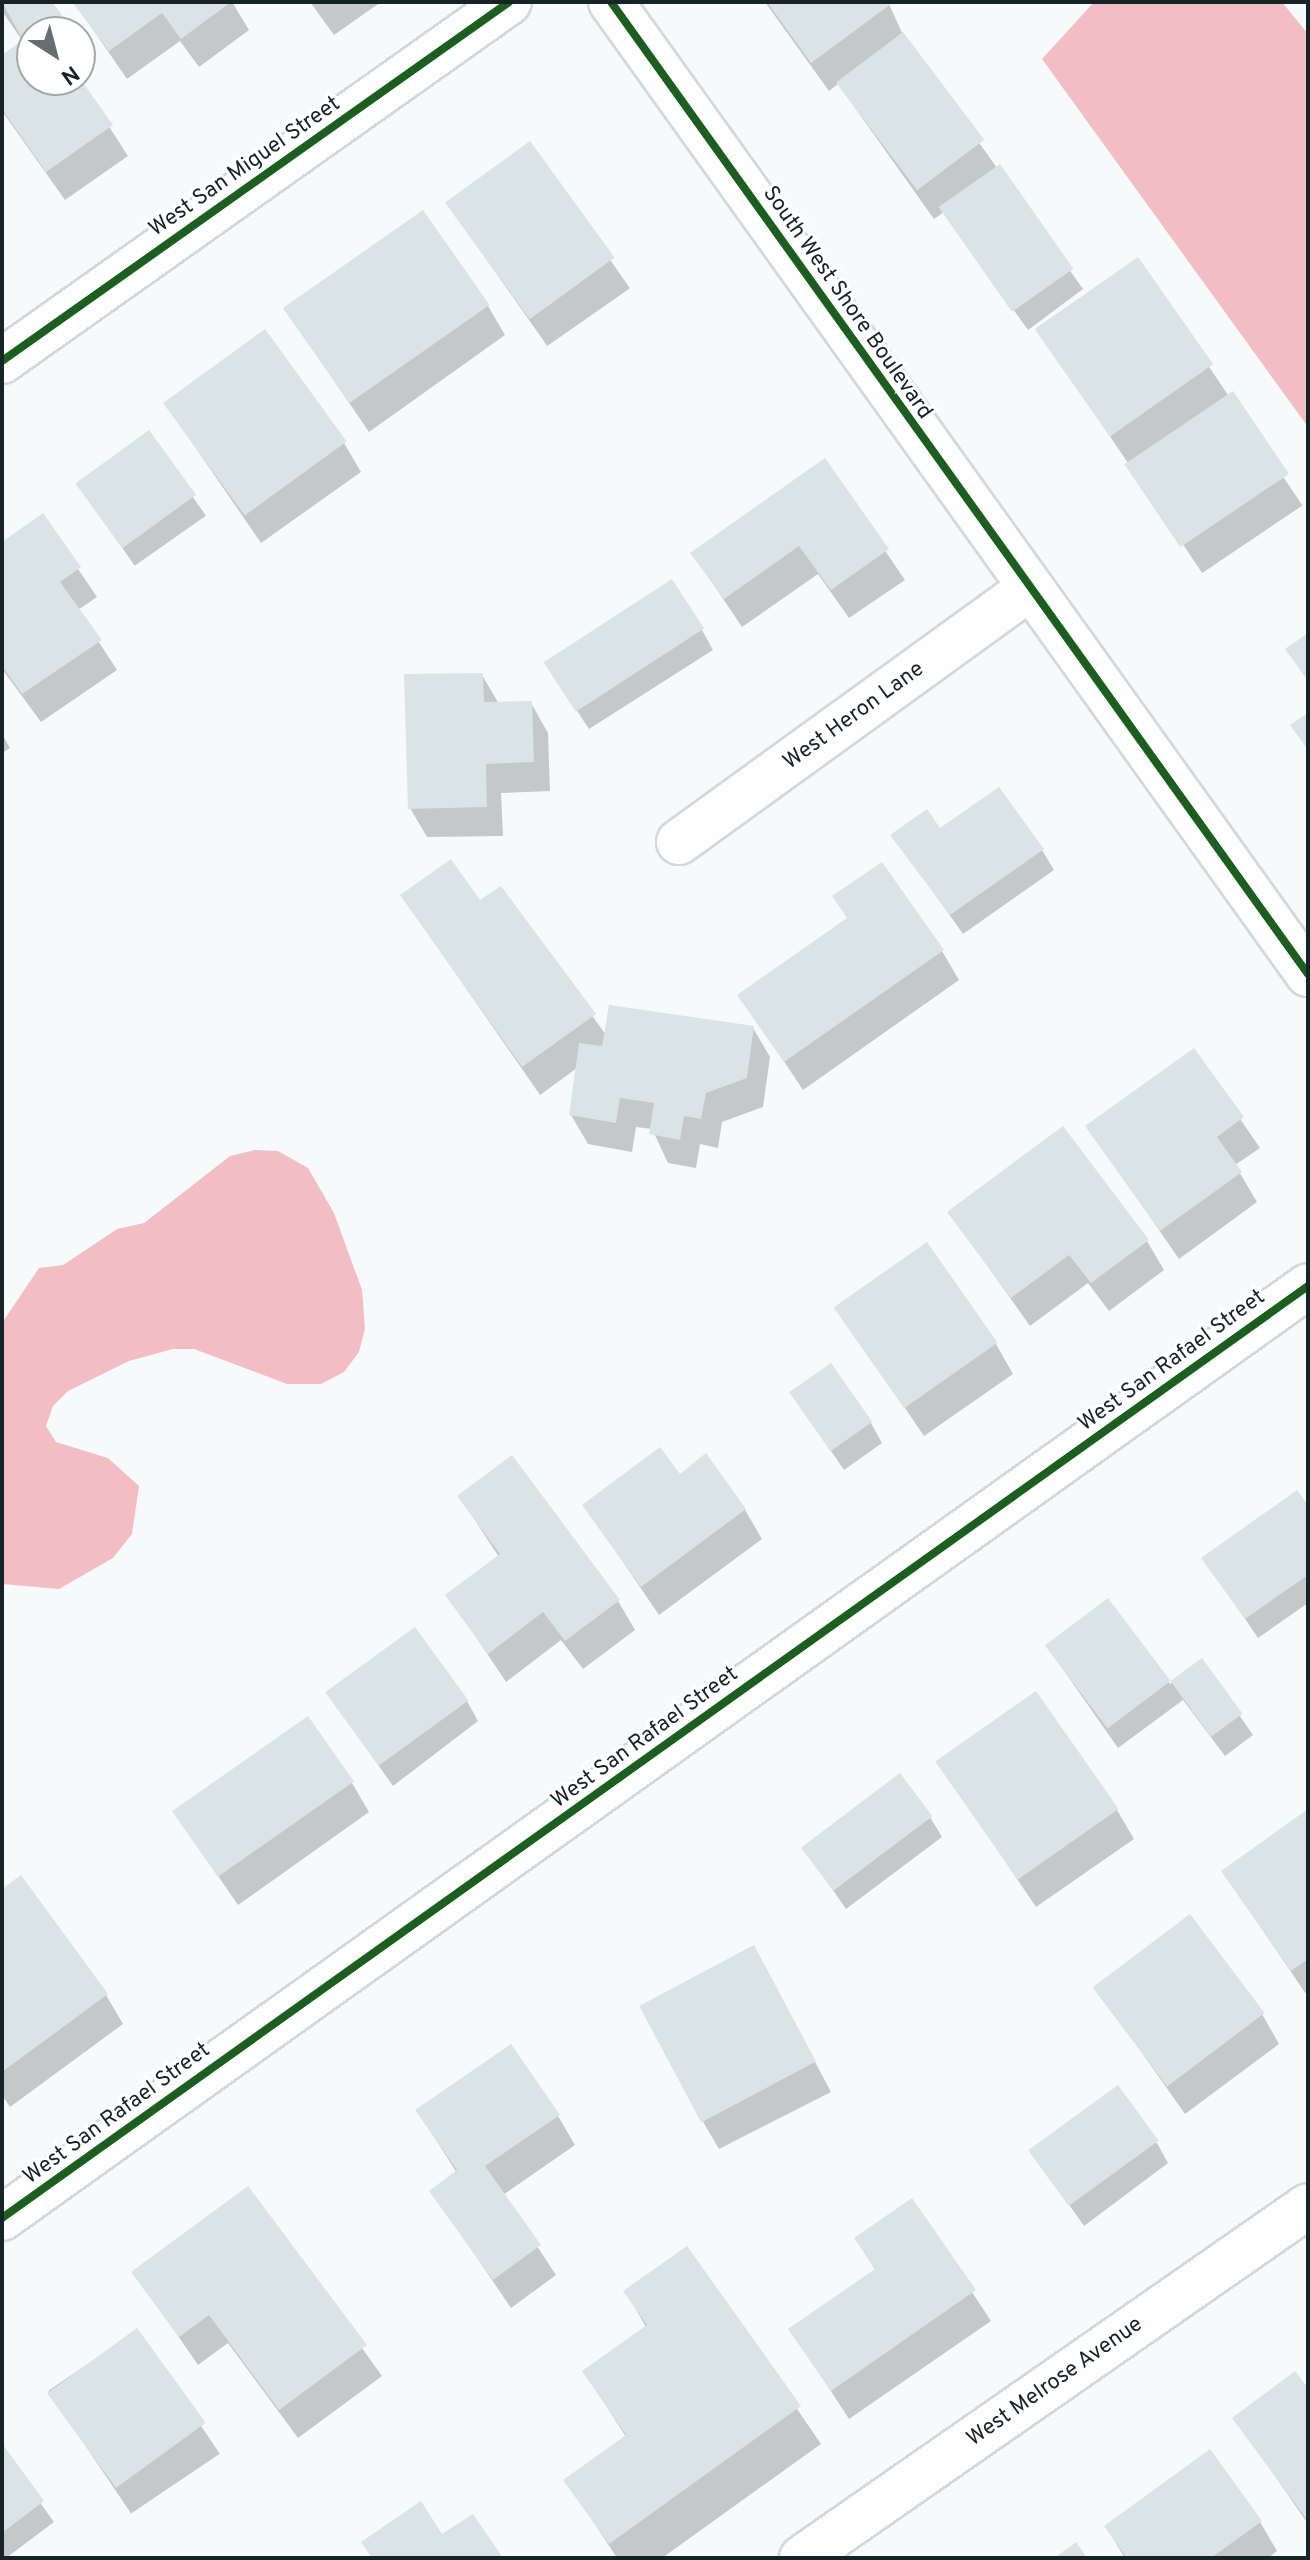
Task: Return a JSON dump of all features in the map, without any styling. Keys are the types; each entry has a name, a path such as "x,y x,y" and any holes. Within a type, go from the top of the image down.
{"street":[{"name":"West San Miguel Street","path":"2,361 509,2"},
{"name":"South West Shore Boulevard","path":"611,2 1028,589 1308,974"},
{"name":"West Heron Lane","path":"679,842 1028,589"},
{"name":"West San Rafael Street","path":"2,2218 1308,1286"},
{"name":"West Melrose Avenue","path":"802,2558 1308,2206"}],"shaded area":[{"path":"1094,2 1282,2 1308,34 1308,427 1042,59"},
{"path":"255,1150 278,1151 308,1168 334,1213 362,1290 365,1329 359,1352 344,1372 321,1384 287,1384 194,1349 173,1349 129,1361 68,1391 53,1406 46,1426 56,1442 108,1458 139,1486 132,1534 113,1558 59,1589 2,1584 2,1323 39,1268 63,1265 117,1229 144,1223 230,1156"}],"building":[{"path":"2,2 52,2 62,15 16,16 16,27"},
{"path":"72,2 231,2 181,39 162,13 109,51 96,34 96,16 83,16"},
{"path":"767,2 890,2 891,4 811,63"},
{"path":"903,32 984,140 917,190 836,83"},
{"path":"16,45 16,96 92,96 113,125 46,172 2,109 2,55"},
{"path":"530,141 615,257 530,319 445,203"},
{"path":"1000,164 1073,269 1012,312 939,207"},
{"path":"423,210 490,305 349,403 283,308"},
{"path":"1138,257 1213,364 1110,437 1035,329"},
{"path":"265,329 347,441 245,516 163,403"},
{"path":"1233,391 1289,474 1180,547 1124,464"},
{"path":"149,430 196,495 122,548 75,483"},
{"path":"825,458 889,549 831,590 799,546 724,599 690,553"},
{"path":"43,513 81,567 60,582 102,640 22,694 2,666 2,542"},
{"path":"672,579 704,628 576,712 544,662"},
{"path":"1308,633 1308,681 1285,649"},
{"path":"483,673 484,702 532,701 534,762 486,764 487,807 408,809 404,674"},
{"path":"1308,713 1308,750 1290,725"},
{"path":"999,787 1044,849 950,915 890,835 927,809 940,828"},
{"path":"451,859 480,900 501,886 596,1014 522,1067 400,895"},
{"path":"882,862 944,950 784,1062 737,995 847,918 832,896"},
{"path":"609,1005 754,1026 747,1078 706,1093 701,1119 684,1116 680,1140 649,1134 654,1103 620,1098 616,1123 569,1115 579,1043 602,1046"},
{"path":"1194,1048 1244,1117 1217,1137 1242,1172 1160,1231 1085,1126"},
{"path":"1063,1126 1149,1240 1091,1283 1069,1255 1011,1298 947,1212"},
{"path":"927,1242 998,1343 904,1408 834,1307"},
{"path":"831,1363 872,1422 831,1451 789,1392"},
{"path":"660,1447 680,1474 706,1453 746,1509 641,1587 582,1505"},
{"path":"512,1455 620,1600 565,1641 543,1612 488,1654 445,1595 500,1554 457,1496"},
{"path":"1297,1490 1308,1505 1308,1575 1245,1619 1201,1558"},
{"path":"1108,1598 1171,1681 1107,1729 1045,1646"},
{"path":"415,1627 468,1701 379,1766 325,1692"},
{"path":"1202,1658 1243,1714 1211,1737 1170,1681"},
{"path":"1036,1691 1119,1809 1018,1880 935,1762"},
{"path":"308,1716 354,1782 218,1877 172,1811"},
{"path":"900,1773 932,1816 833,1891 801,1848"},
{"path":"1308,1809 1308,1959 1291,1971 1221,1871"},
{"path":"21,1875 108,1994 2,2072 2,1889"},
{"path":"1190,1914 1265,2013 1167,2086 1093,1987"},
{"path":"754,1945 816,2062 701,2123 639,2006"},
{"path":"511,2044 560,2115 485,2166 541,2245 493,2280 429,2191 457,2170 415,2110"},
{"path":"1118,2085 1159,2141 1069,2206 1028,2150"},
{"path":"248,2186 367,2345 279,2410 209,2315 179,2337 131,2272"},
{"path":"912,2198 976,2290 831,2391 788,2329 875,2269 854,2238"},
{"path":"687,2246 801,2406 609,2544 563,2480 626,2435 582,2371 647,2325 623,2291"},
{"path":"137,2328 206,2423 116,2488 47,2393"},
{"path":"1295,2371 1308,2388 1308,2521 1232,2418"},
{"path":"2,2447 44,2501 2,2533"},
{"path":"1210,2449 1262,2521 1211,2558 1127,2558 1104,2526"},
{"path":"421,2501 442,2534 473,2514 503,2558 372,2558 361,2542"},
{"path":"1076,2542 1087,2558 1054,2558"}],"cycle path":[{"path":"2,361 509,2"},
{"path":"611,2 1308,974"},
{"path":"2,2218 1308,1286"}]}
